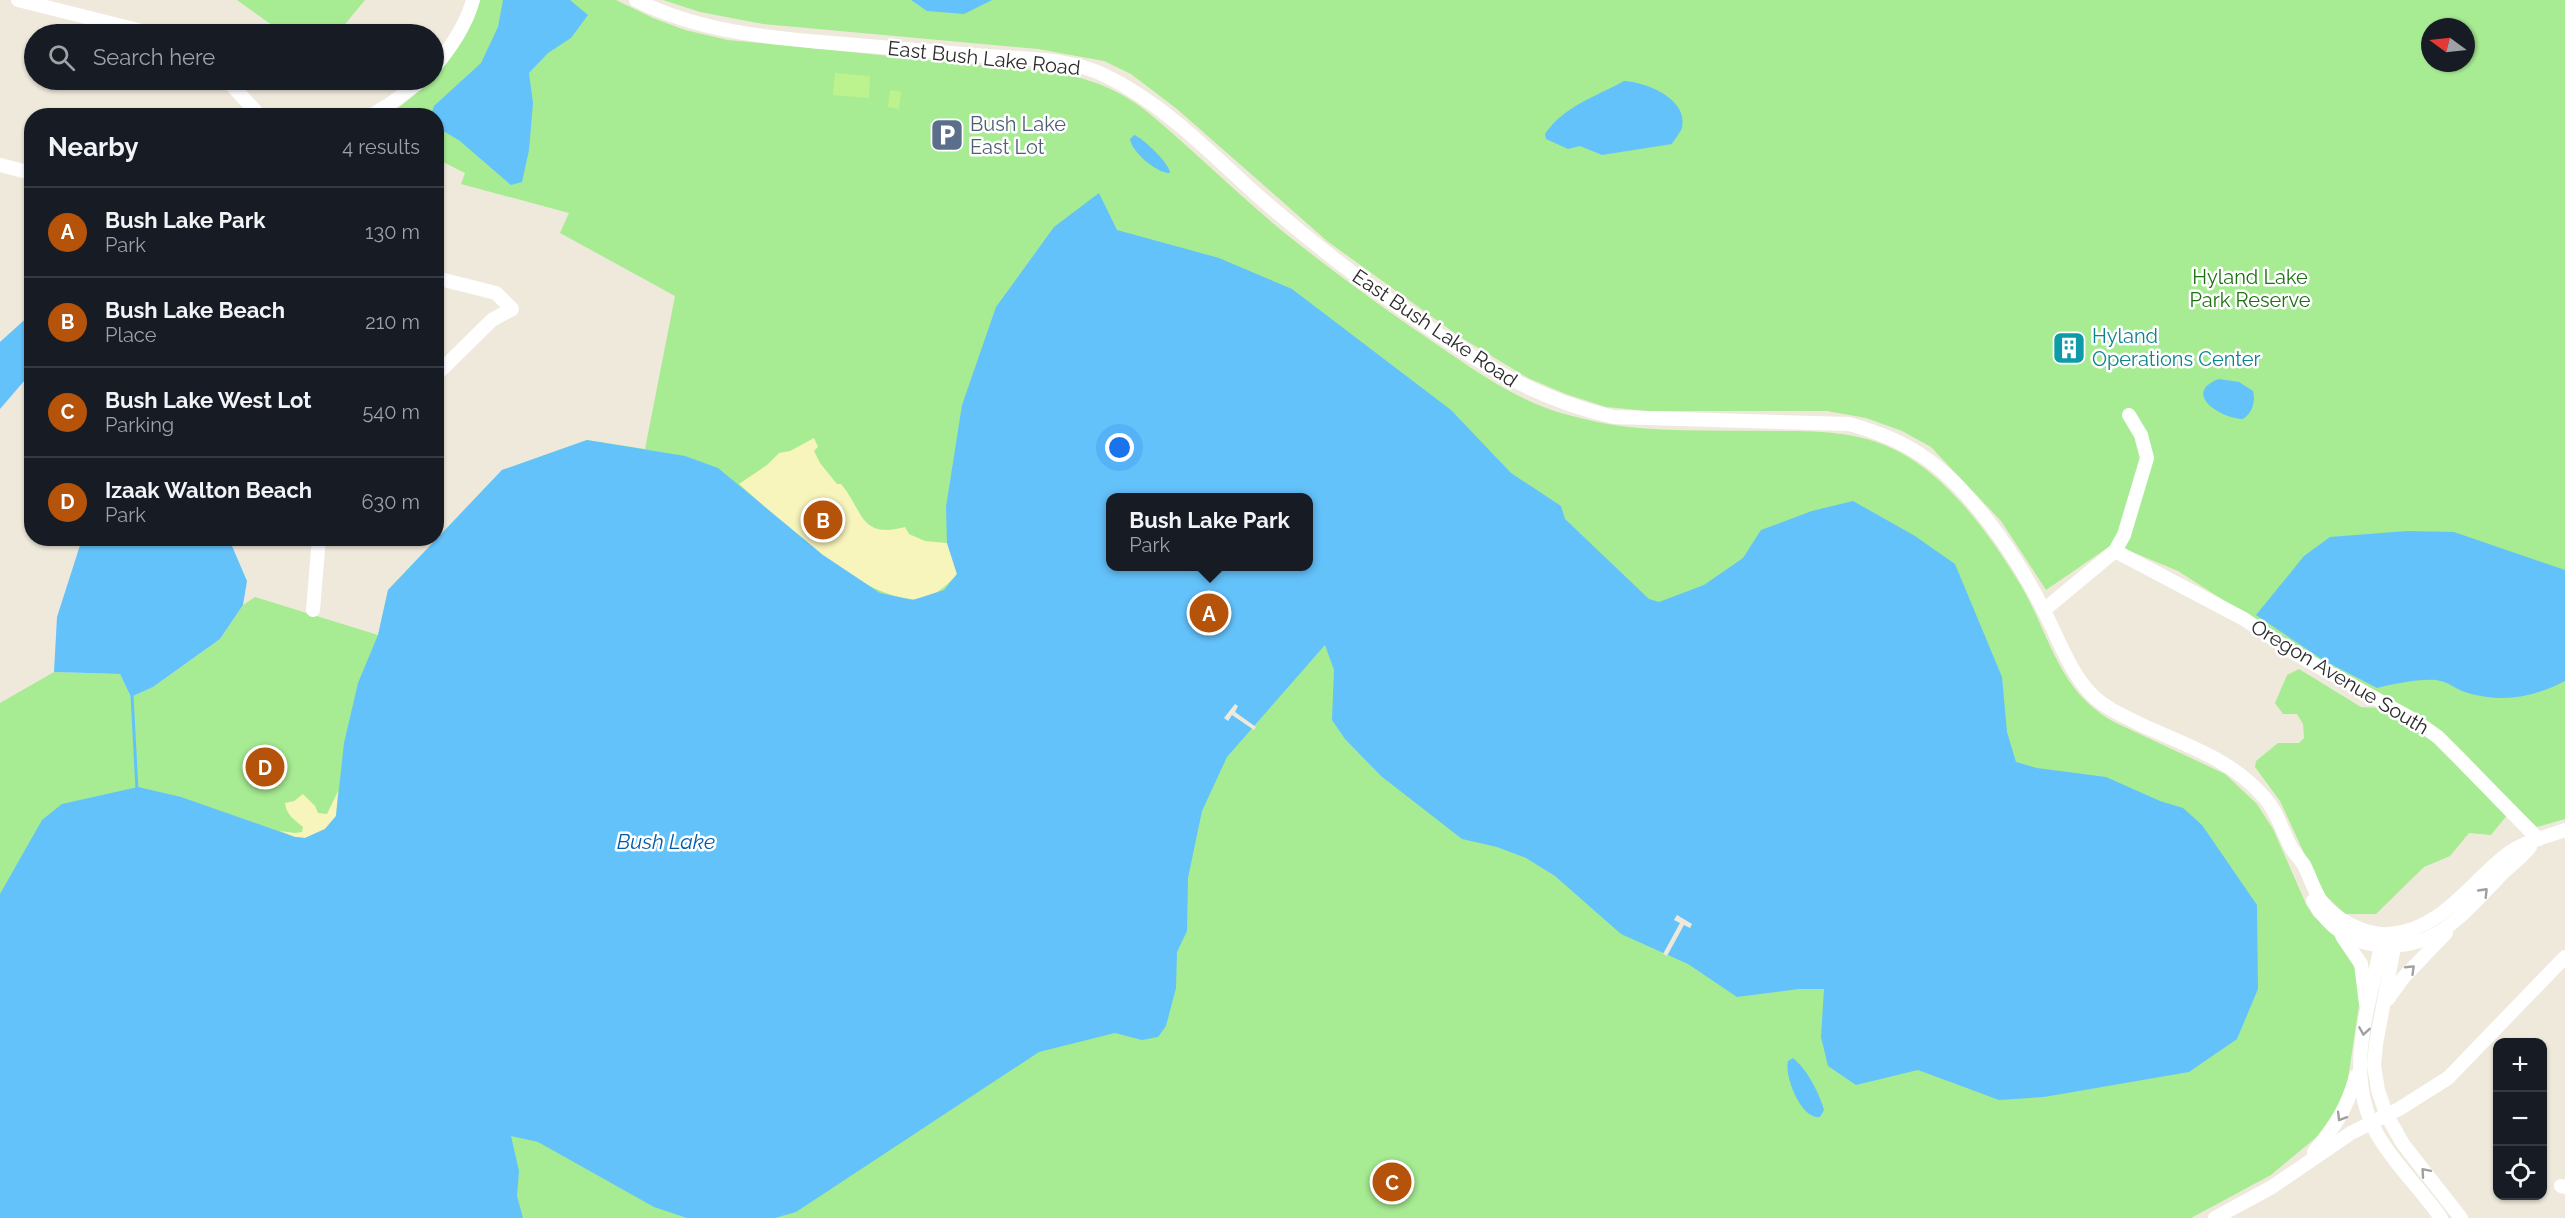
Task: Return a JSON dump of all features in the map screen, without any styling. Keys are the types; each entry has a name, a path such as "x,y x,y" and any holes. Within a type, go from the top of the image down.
{"street":[{"path":"18,0 114,24"},
{"path":"444,56 461,29 473,0"},
{"name":"East Bush Lake Road","path":"636,0 693,24 738,33 801,41 1052,61 1103,74 1136,91 1164,112 1290,224 1352,273 1447,340 1521,386 1579,409 1614,417 1849,424 1898,441 1943,471 1976,506 2019,565 2044,610 2072,670 2094,697 2132,720 2219,760 2236,771 2267,800 2322,902 2331,912 2388,942"},
{"path":"236,90 253,108"},
{"path":"383,108 409,90"},
{"path":"0,165 24,171"},
{"path":"444,280 496,293 512,309 492,320 444,367"},
{"path":"2044,610 2115,551 2124,535 2147,458 2141,435 2129,415"},
{"path":"313,610 318,546"},
{"name":"Oregon Avenue South","path":"2115,551 2244,619 2294,652 2414,720 2438,737 2538,839"},
{"path":"2306,1163 2340,1120 2349,1102 2359,1062 2367,1010 2388,942 2440,916 2506,855 2521,845 2565,830"},
{"path":"2381,1018 2390,994 2403,978 2538,839"},
{"name":"East Bush Lake Road","path":"2292,849 2296,867 2308,892 2327,922 2353,940 2388,942"},
{"path":"2388,942 2419,943 2432,937 2461,916"},
{"path":"2339,932 2354,950 2361,964 2367,1010"},
{"path":"2388,942 2374,1065 2379,1118 2391,1154 2423,1191 2441,1218"},
{"path":"2215,1218 2272,1187 2306,1163 2448,1078 2565,957"},
{"path":"2359,1062 2362,1101 2403,1144 2461,1218"}],"green space":[{"path":"237,0 365,0 345,24 270,24"},
{"name":"Bush Lake","path":"478,0 616,0 685,30 728,40 1061,73 1085,79 1115,91 1145,110 1272,223 1364,294 1468,366 1529,401 1570,416 1629,427 1808,431 1843,434 1876,442 1908,457 1957,498 1985,531 2020,584 2057,660 2067,678 2080,694 2095,709 2114,722 2225,774 2257,804 2273,829 2306,904 2314,917 2333,931 2347,950 2356,970 2361,992 2346,1092 2325,1130 2271,1175 2191,1218 0,1218 0,703 54,672 120,674 131,697 153,687 220,639 243,605 255,597 378,635 388,590 430,546 444,546 444,531 502,470 587,440 645,449 675,296 560,233 569,213 461,184 465,173 444,162 444,108 398,108 420,90 444,90 444,65 464,35"},
{"name":"Hyland Lake Park Reserve","path":"663,0 2565,0 2565,819 2537,827 2462,753 2178,571 2113,544 2046,590 2001,521 1931,447 1902,431 1866,418 1827,411 1648,411 1606,407 1528,378 1460,337 1327,241 1177,109 1131,74 1104,61 1038,49 763,24 700,12"},
{"path":"835,73 870,76 869,98 833,95"},
{"path":"890,90 901,92 899,109 888,107"},
{"path":"2299,669 2361,707 2383,708 2432,739 2508,814 2491,835 2469,833 2450,856 2424,867 2376,914 2345,914 2322,892 2280,801 2255,767 2256,761 2278,743 2299,743 2304,738 2303,724 2297,714 2283,714 2275,703 2287,675"}],"sand":[{"path":"814,438 818,447 814,451 820,463 837,484 841,484 864,520 871,526 890,530 905,527 909,534 925,541 947,543 957,574 948,584 925,598 911,599 889,594 866,584 843,570 797,535 739,484 767,465 779,453 790,451"},
{"path":"338,791 336,816 325,829 305,838 280,831 302,832 303,827 289,814 285,803 294,801 303,794 315,806 318,813 327,814"}],"water":[{"path":"503,0 570,0 588,15 571,38 548,53 529,73 533,103 529,150 522,182 511,185 460,141 444,131 444,108 433,108 481,63 498,27"},
{"path":"911,0 992,0 964,14 927,11"},
{"path":"1624,81 1654,89 1673,101 1682,118 1682,128 1672,144 1602,155 1580,146 1568,149 1546,139 1545,134 1561,116 1591,97"},
{"path":"1134,135 1155,152 1166,164 1170,173 1158,170 1135,150 1130,139"},
{"name":"Bush Lake","path":"1099,193 1117,230 1219,258 1292,289 1451,410 1511,473 1561,506 1565,519 1649,599 1659,602 1704,585 1743,558 1761,530 1812,511 1853,501 1915,536 1955,564 2002,677 2007,732 2016,762 2037,768 2106,777 2160,801 2183,808 2202,825 2257,905 2258,989 2237,1039 2189,1072 2044,1097 1999,1100 1918,1070 1856,1085 1828,1066 1821,1037 1824,989 1799,989 1737,997 1688,964 1621,934 1555,876 1526,858 1497,847 1462,839 1381,776 1345,739 1332,720 1334,670 1325,645 1227,757 1202,811 1188,878 1187,931 1177,952 1176,988 1166,1026 1158,1037 1142,1040 1115,1033 1039,1052 796,1212 775,1218 687,1218 654,1207 538,1142 511,1136 519,1171 517,1196 523,1218 0,1218 0,894 42,820 62,804 138,787 181,797 295,837 305,838 325,829 336,816 344,743 358,683 378,635 388,590 430,546 444,546 444,531 502,470 587,440 685,456 718,468 823,555 880,593 913,600 944,590 957,574 947,543 946,507 962,405 996,307 1054,227"},
{"path":"24,320 24,381 0,409 0,342"},
{"path":"2219,379 2239,382 2253,391 2252,407 2243,419 2225,415 2208,404 2204,398 2204,391 2208,385"},
{"path":"2407,531 2454,532 2565,570 2565,681 2540,692 2502,698 2476,695 2435,680 2377,688 2323,660 2256,615 2304,556 2330,537"},
{"path":"80,546 232,546 247,581 243,605 220,639 153,687 131,697 120,674 54,672 57,617"},
{"path":"1793,1058 1808,1075 1819,1096 1824,1110 1820,1117 1806,1112 1795,1096 1787,1068 1788,1061"}],"pier":[{"path":"1235,704 1238,706 1235,712 1256,727 1254,730 1232,715 1228,721 1224,718"},
{"path":"1677,915 1692,924 1690,928 1684,925 1667,956 1663,954 1680,923 1674,920"}],"waterway":[{"path":"132,695 137,790"}],"place":[{"name":"Bush Lake East Lot","path":"947,135"},
{"name":"Hyland Operations Center","path":"2069,348"},
{"name":"Bush Lake Beach","path":"823,520"},
{"name":"Bush Lake Park","path":"1209,613"},
{"name":"Izaak Walton Beach","path":"265,767"},
{"name":"Bush Lake West Lot","path":"1392,1182"}]}
